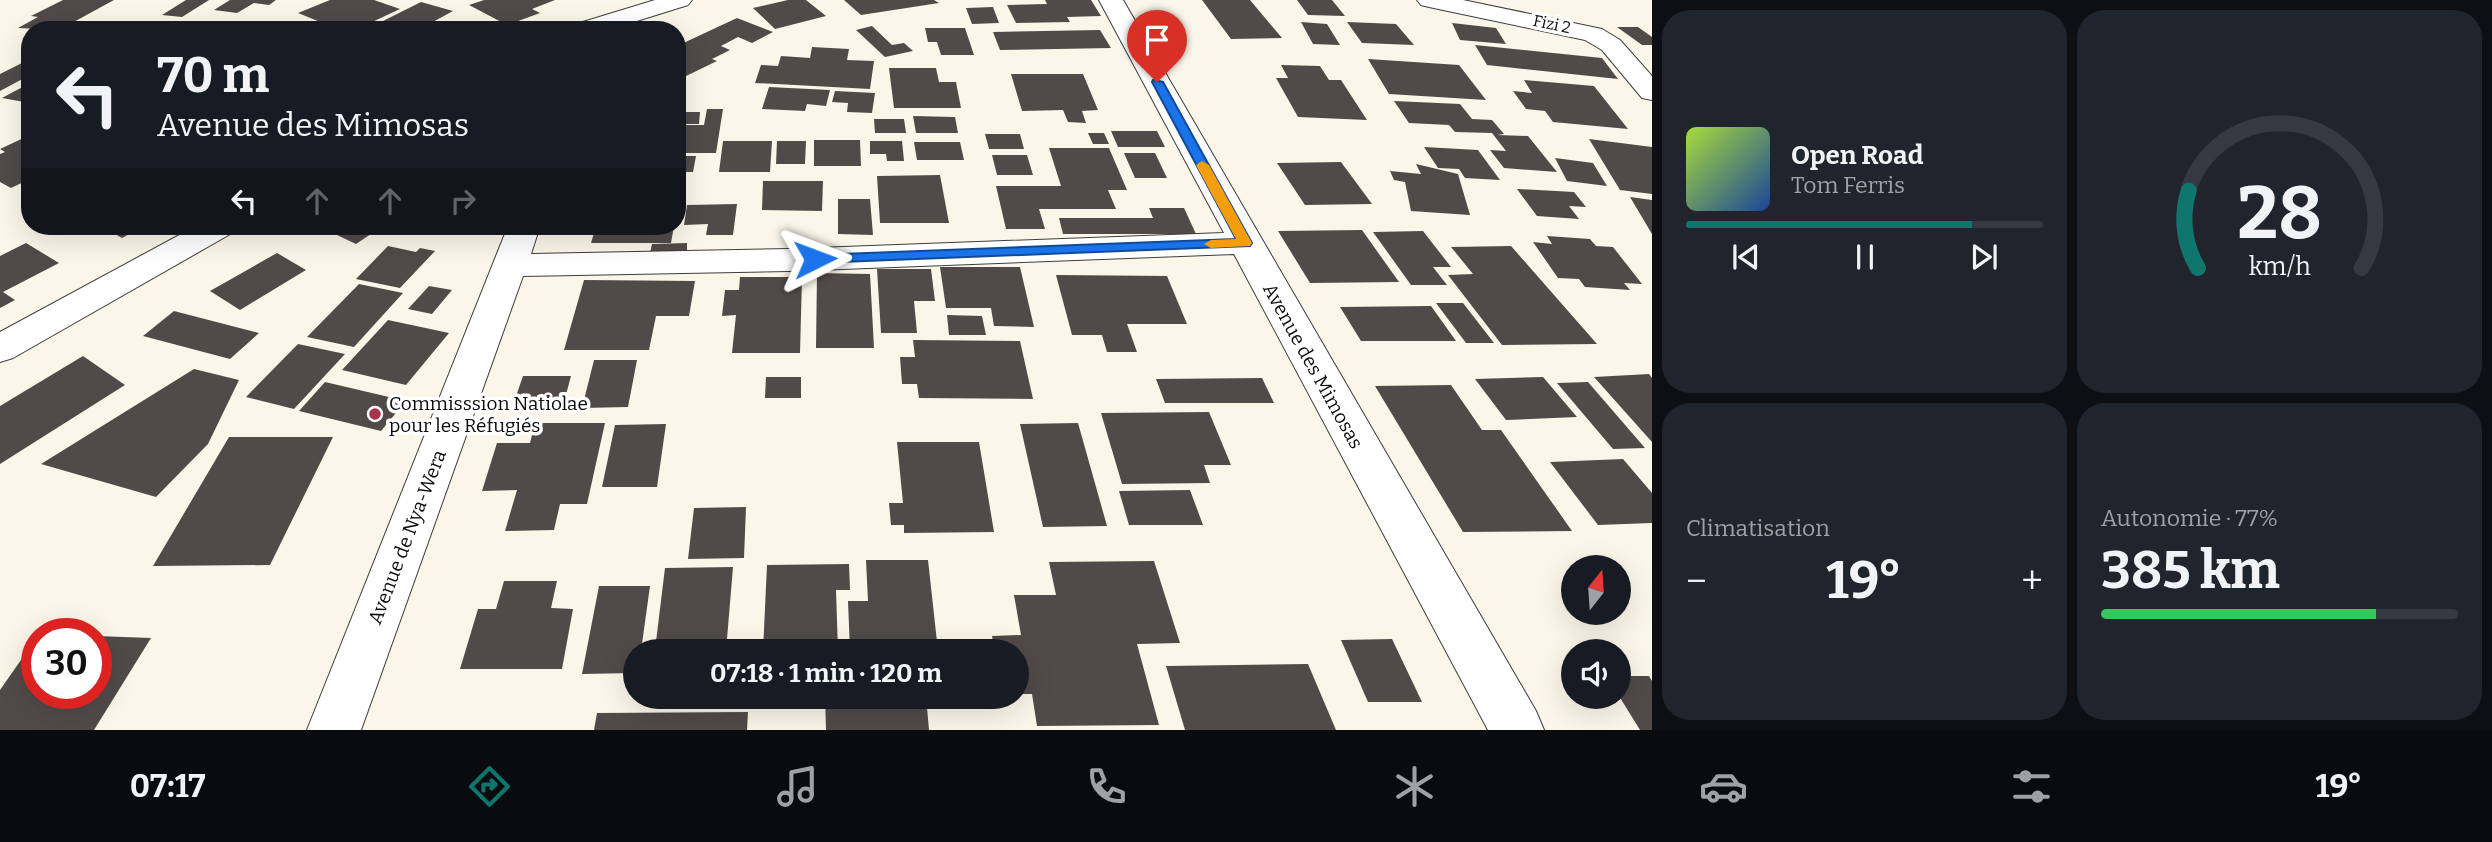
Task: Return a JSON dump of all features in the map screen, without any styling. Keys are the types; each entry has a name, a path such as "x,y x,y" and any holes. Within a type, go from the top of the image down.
{"street":[{"path":"613,21 680,0"},
{"name":"Avenue des Mimosas","path":"1111,0 1517,730"},
{"name":"Fizi 2","path":"1429,0 1593,34 1611,45 1652,92"},
{"path":"0,349 204,235"},
{"name":"Avenue de Nya-Wera","path":"334,730 521,235"},
{"path":"509,265 790,260 1245,243"}],"building":[{"path":"63,0 114,0 76,21 31,21 38,17 31,16"},
{"path":"186,0 209,0 182,17 162,15"},
{"path":"230,0 276,0 269,5 254,3 237,13 214,10"},
{"path":"330,0 374,0 400,9 374,21 318,21 298,13"},
{"path":"484,0 555,0 532,9 540,13 518,21 499,21 469,5"},
{"path":"788,0 806,0 826,16 775,29 753,8"},
{"path":"844,0 934,0 939,3 861,15"},
{"path":"1045,0 1091,0 1101,16 1067,17 1070,22 1016,23 1007,5 1047,4"},
{"path":"1202,0 1250,0 1282,38 1231,39"},
{"path":"1297,0 1332,0 1345,16 1308,15"},
{"path":"421,2 453,11 435,21 383,21"},
{"path":"993,7 999,23 972,24 966,8"},
{"path":"737,18 773,32 752,43 738,37 721,46 730,50 712,59 717,61 686,76 686,42"},
{"path":"1301,22 1327,24 1340,45 1313,44"},
{"path":"1347,22 1396,24 1414,45 1362,43"},
{"path":"1452,23 1496,28 1506,44 1460,40"},
{"path":"872,26 892,45 904,43 913,51 885,57 856,30"},
{"path":"1617,27 1638,27 1652,37 1652,45 1642,45"},
{"path":"925,28 965,28 974,55 941,55 937,42 928,42"},
{"path":"1100,30 1111,48 1000,50 993,32"},
{"path":"1475,45 1602,58 1618,79 1487,65"},
{"path":"812,47 849,49 847,60 874,61 870,89 755,83 761,65 778,66 781,56 810,58"},
{"path":"1368,59 1459,65 1486,100 1389,94"},
{"path":"21,64 21,80 0,91 0,74"},
{"path":"1281,65 1320,66 1329,80 1341,80 1367,120 1298,117 1276,78 1288,78"},
{"path":"889,68 936,68 939,82 956,82 961,108 894,108"},
{"path":"1011,74 1083,74 1098,110 1082,111 1086,123 1068,122 1063,110 1022,111"},
{"path":"1524,80 1594,86 1628,129 1553,122 1545,111 1526,109 1513,91 1532,93"},
{"path":"769,87 830,90 826,106 807,104 805,111 762,109"},
{"path":"21,88 21,101 2,98"},
{"path":"835,91 875,93 872,113 847,112 848,103 832,102"},
{"path":"1394,101 1460,104 1472,119 1492,120 1504,134 1497,135 1528,136 1557,172 1504,168 1490,150 1506,151 1492,133 1455,132 1449,125 1409,123"},
{"path":"707,109 723,109 716,153 686,153 686,125 704,125"},
{"path":"686,112 700,112 699,124 686,124"},
{"path":"913,116 955,117 958,133 916,133"},
{"path":"874,119 904,119 906,133 875,133"},
{"path":"1111,131 1157,131 1165,147 1118,147"},
{"path":"1088,133 1104,133 1109,144 1093,144"},
{"path":"985,134 1020,134 1024,149 989,149"},
{"path":"21,139 21,183 11,188 0,182 0,154 5,152 0,149"},
{"path":"1589,139 1652,147 1652,194 1620,190"},
{"path":"814,140 860,140 861,166 814,166"},
{"path":"723,141 772,141 770,172 719,172"},
{"path":"777,141 806,141 805,164 776,164"},
{"path":"870,141 902,141 904,161 887,161 886,154 870,154"},
{"path":"914,142 960,142 964,160 917,160"},
{"path":"1424,147 1478,150 1500,180 1465,178 1459,169 1438,168"},
{"path":"1049,148 1109,148 1127,190 1108,190 1116,209 1039,209 1045,229 1006,229 996,186 1061,186"},
{"path":"1124,153 1155,153 1167,178 1135,178"},
{"path":"992,155 1027,155 1033,175 997,175"},
{"path":"686,156 696,156 693,172 686,172"},
{"path":"1555,158 1593,163 1607,186 1567,181"},
{"path":"1341,162 1372,204 1305,205 1277,163"},
{"path":"1416,164 1458,174 1470,215 1411,211 1405,182 1394,180 1390,171 1421,174"},
{"path":"940,175 949,223 880,223 877,176"},
{"path":"763,181 823,181 822,211 762,210"},
{"path":"1517,189 1574,192 1586,207 1569,206 1579,219 1537,216"},
{"path":"1630,197 1652,200 1652,234"},
{"path":"838,199 870,199 873,235 838,234"},
{"path":"737,204 733,235 706,235 708,224 686,225 687,205"},
{"path":"1149,208 1184,208 1196,234 1063,234 1059,218 1153,218"},
{"path":"1362,230 1399,282 1310,283 1278,231"},
{"path":"1423,231 1451,267 1433,267 1447,285 1411,285 1373,232"},
{"path":"337,235 370,235 356,244"},
{"path":"593,235 672,235 671,243 591,243"},
{"path":"1547,236 1590,239 1596,246 1613,247 1642,284 1624,283 1630,290 1585,287 1579,279 1558,278 1533,242 1552,244"},
{"path":"26,243 59,263 3,292 15,300 0,308 0,256"},
{"path":"687,243 687,252 650,253 652,244"},
{"path":"388,246 416,252 420,248 435,251 400,288 356,279"},
{"path":"1511,246 1597,344 1502,345 1448,275 1473,274 1451,247"},
{"path":"277,253 306,270 240,310 210,291"},
{"path":"940,267 1020,267 1034,327 994,326 991,308 946,308"},
{"path":"877,269 931,269 935,301 914,301 917,333 881,333"},
{"path":"817,273 870,274 874,348 816,348"},
{"path":"1056,275 1167,276 1187,324 1127,324 1137,352 1107,352 1102,335 1072,335"},
{"path":"740,277 802,277 800,353 732,353 736,315 722,316 725,290 739,290"},
{"path":"584,280 695,281 689,316 656,316 649,350 564,350"},
{"path":"359,284 403,293 354,347 307,337"},
{"path":"429,286 452,290 432,314 408,309"},
{"path":"1436,303 1463,303 1494,343 1466,343"},
{"path":"1431,306 1456,341 1361,341 1340,307"},
{"path":"174,311 259,333 230,359 143,336"},
{"path":"947,315 982,316 986,335 949,335"},
{"path":"388,320 449,333 406,385 342,370"},
{"path":"913,340 1020,341 1033,399 919,398 917,384 902,384 900,357 915,357"},
{"path":"298,344 345,354 294,409 246,397"},
{"path":"83,356 125,385 0,464 0,406"},
{"path":"594,360 637,360 628,407 582,408"},
{"path":"194,369 239,380 208,444 156,497 41,464"},
{"path":"1649,374 1652,378 1652,442 1594,377"},
{"path":"523,376 571,376 564,402 514,402"},
{"path":"766,377 801,377 801,398 765,398"},
{"path":"1543,377 1577,417 1506,420 1475,379"},
{"path":"1262,378 1274,403 1165,403 1156,379"},
{"path":"325,382 406,401 381,431 299,411"},
{"path":"1588,382 1645,448 1613,449 1557,383"},
{"path":"1451,385 1482,430 1501,430 1572,531 1463,532 1375,386"},
{"path":"1209,412 1231,465 1204,465 1210,483 1122,484 1101,413"},
{"path":"535,423 605,423 587,504 560,504 554,530 505,531 517,490 482,491 497,443 530,443"},
{"path":"1078,423 1107,526 1043,527 1020,424"},
{"path":"666,424 657,487 602,487 615,425"},
{"path":"229,437 333,437 270,565 153,566"},
{"path":"897,442 979,442 994,532 904,533 904,525 891,525 889,503 903,503"},
{"path":"1623,459 1652,493 1652,523 1598,525 1550,462"},
{"path":"1190,490 1203,525 1129,525 1119,491"},
{"path":"746,507 744,558 688,559 694,508"},
{"path":"866,560 928,560 937,639 850,639 848,601 868,601"},
{"path":"1154,561 1180,643 1137,644 1159,725 1037,726 1032,694 1029,694 1029,639 993,639 992,636 1021,635 1014,595 1056,595 1049,562"},
{"path":"849,564 850,590 836,590 838,639 764,639 767,565"},
{"path":"733,567 727,639 656,639 665,568"},
{"path":"504,581 557,581 551,608 573,609 562,669 460,669 478,609 496,609"},
{"path":"599,586 650,586 643,639 623,639 623,673 582,674"},
{"path":"112,637 151,638 112,701"},
{"path":"1392,639 1422,702 1368,702 1341,640"},
{"path":"21,660 21,709 107,709 94,730 0,730 0,690"},
{"path":"1308,664 1336,730 1185,730 1166,666"},
{"path":"1631,676 1649,676 1652,681 1652,730 1640,730 1627,709 1631,709"},
{"path":"825,709 927,709 929,730 826,730"},
{"path":"748,712 747,730 594,730 597,713"}],"slow traffic":[{"path":"1202,165 1245,243 1211,244"}],"place":[{"name":"Commisssion Natiolae pour les Réfugiés","path":"375,414"}],"route":[{"path":"815,259 991,250 1245,243 1157,82"}]}
